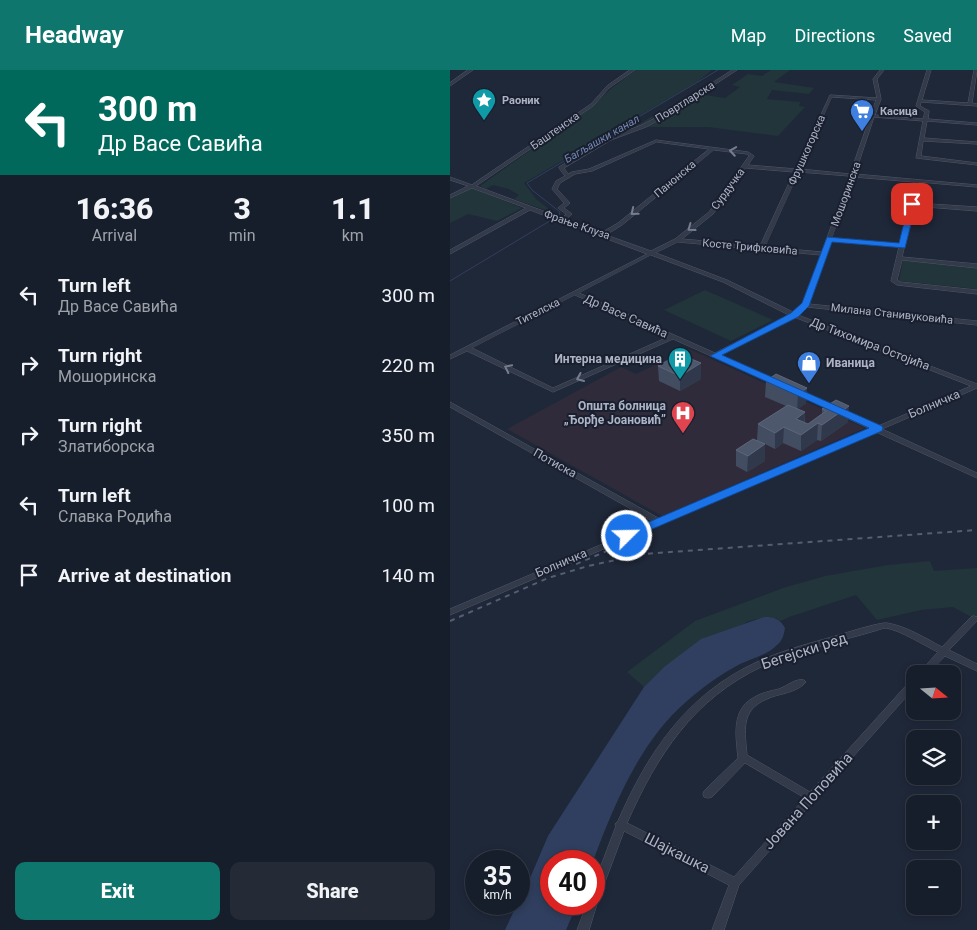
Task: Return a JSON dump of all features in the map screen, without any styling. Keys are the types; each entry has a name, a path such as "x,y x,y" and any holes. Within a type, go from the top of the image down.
{"street":[{"path":"450,85 472,70"},
{"name":"Баштенска","path":"450,197 473,186 592,105 608,87 633,70"},
{"name":"Повртларска","path":"567,175 561,168 566,164 609,139 638,130 682,106 694,99 696,94 735,70"},
{"name":"Мошоринска","path":"715,356 794,315 806,304 879,99 880,95 876,80 882,70"},
{"path":"930,70 918,106 927,111 918,158 977,164"},
{"path":"970,105 976,70"},
{"name":"Фрушкогорска","path":"762,248 831,96 879,99"},
{"path":"920,102 977,105"},
{"path":"873,116 977,124"},
{"path":"921,139 977,143"},
{"name":"Повртларска","path":"563,220 568,215 561,208 567,202 555,193 554,188 567,175 590,170 656,141 713,148"},
{"name":"Сурдучка","path":"653,252 677,240 708,216 752,156 748,153 713,148"},
{"name":"Панонска","path":"603,234 620,224 713,148"},
{"path":"745,166 977,186"},
{"path":"450,178 530,208"},
{"path":"918,181 894,281 899,284 977,292"},
{"path":"912,204 977,210"},
{"name":"Фрање Клуза","path":"450,252 530,208 653,252"},
{"path":"829,239 902,246"},
{"name":"Косте Трифковића","path":"677,240 824,254"},
{"name":"Тителска","path":"450,356 653,252"},
{"name":"Др Тихомира Остојића","path":"653,252 725,281 794,315 977,386"},
{"path":"900,258 977,266"},
{"name":"Др Васе Савића","path":"575,293 878,428 977,476"},
{"name":"Милана Станивуковића","path":"806,304 977,323"},
{"path":"467,348 550,389 556,389 672,337"},
{"name":"Болничка","path":"450,612 977,386"},
{"name":"Потиска","path":"450,404 660,522"},
{"path":"930,665 974,619"},
{"name":"Бегејски ред","path":"605,867 620,824 647,770 661,748 695,709 722,687 758,666 782,656 885,625 901,630 943,651"},
{"path":"943,651 977,668"},
{"path":"708,794 743,759 740,724 746,708 759,699 793,688 801,682"},
{"name":"Јована Поповића","path":"718,930 735,883 906,692"},
{"path":"743,757 811,797"},
{"name":"Шајкашка","path":"620,824 735,883"},
{"path":"583,930 588,915"}],"shaded area":[{"name":"Општа болница „Ђорђе Јоановић”","path":"689,349 865,428 662,516 507,429 621,367 636,374"}],"green space":[{"path":"636,70 712,70 697,82 524,183 536,199 554,213 514,199 519,195 509,189 493,185 486,189 480,186 591,107"},
{"path":"771,70 790,70 774,82 814,88 809,94 772,90 767,99 800,102 799,106 805,107 778,136 708,127 634,127 692,93 725,98 740,87 732,85 748,74 762,76"},
{"path":"472,188 522,208 497,221 468,214 450,223 450,198"},
{"path":"903,260 977,268 977,289 899,281"},
{"path":"705,290 773,320 731,341 664,310"},
{"path":"930,561 934,571 977,568 977,620 953,607 921,610 877,620 856,595 781,621 761,618 749,621 664,667 644,687 627,672 695,621 783,588 825,576 888,565"}],"water":[{"path":"764,617 777,619 785,628 780,642 774,648 740,664 712,681 670,717 655,735 630,775 597,850 542,850 548,836 644,687 664,667 701,639"},
{"path":"540,855 540,915 572,915 566,930 505,930 512,915 530,915 530,878"}],"building":[{"path":"679,354 701,363 680,376 658,366"},
{"path":"776,374 807,388 798,394 766,381"},
{"path":"836,400 849,406 822,425 818,423 801,435 784,427 775,433 758,424 788,405 805,412 796,419 808,424 826,411 822,409"},
{"path":"753,439 765,444 748,456 736,450"}],"waterway":[{"name":"Багљашки канал","path":"559,216 560,212 532,190 527,183 718,70"},
{"name":"Багљашки канал","path":"450,281 553,219"}],"railway":[{"path":"450,621 548,578 588,566 643,554 977,530"},
{"path":"576,564 650,533"}],"place":[{"name":"Раоник","path":"484,121"},
{"name":"Касица","path":"862,132"},
{"name":"Интерна медицина","path":"680,380"},
{"name":"Иваница","path":"809,384"},
{"name":"Општа болница „Ђорђе Јоановић”","path":"683,434"}],"route":[{"path":"627,536 878,428 715,356 794,315 806,304 829,239 902,246 912,204"}]}
